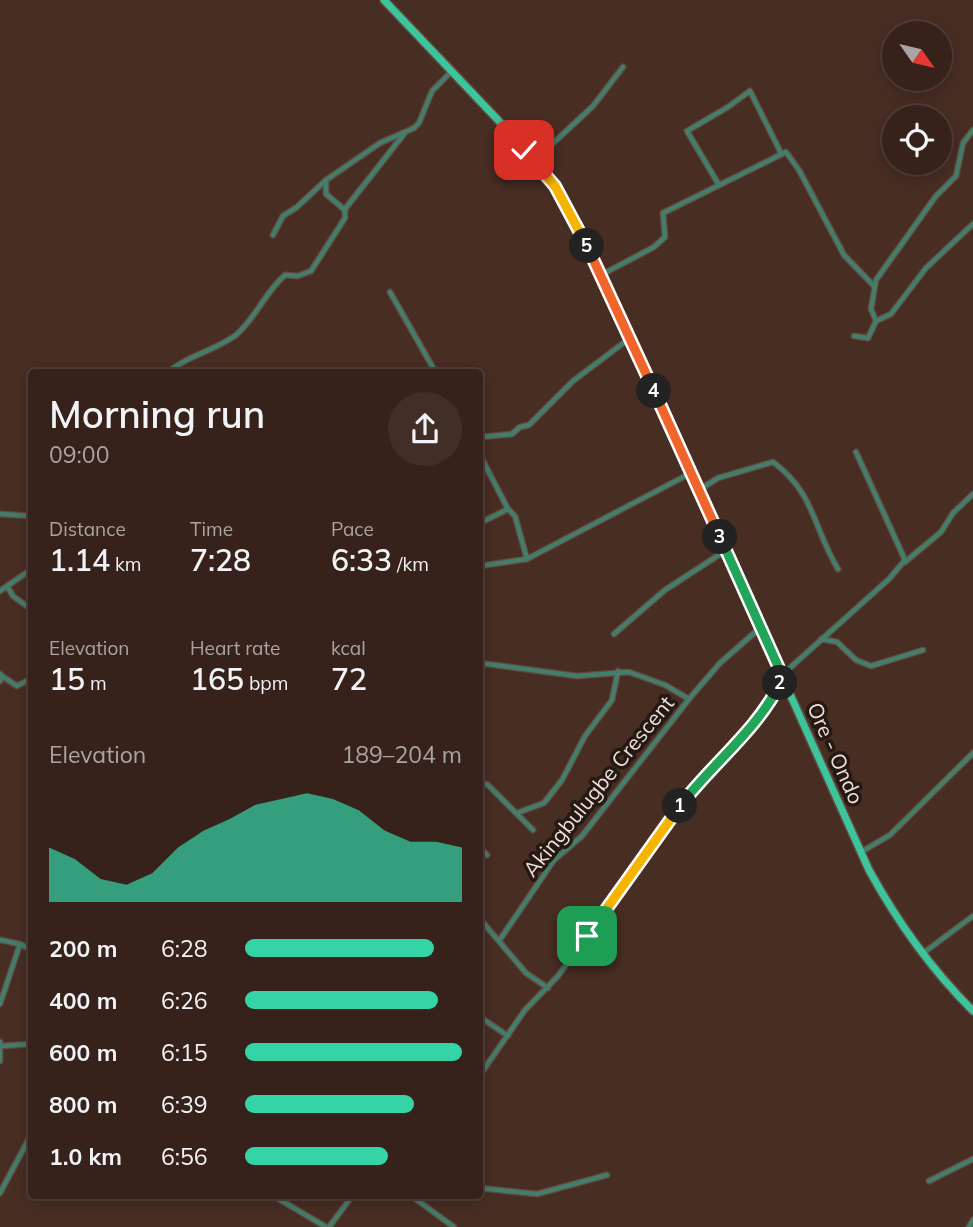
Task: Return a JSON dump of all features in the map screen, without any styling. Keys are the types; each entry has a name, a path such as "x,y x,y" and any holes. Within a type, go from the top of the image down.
{"main road":[{"name":"Ore - Ondo","path":"384,0 534,161 559,193 630,338 861,852 887,902 921,955 972,1008"}],"street":[{"path":"534,161 593,106 623,67"},
{"path":"272,235 283,216 326,180 380,143 405,133 419,123 432,91 452,71"},
{"path":"719,185 687,131 750,91 781,153"},
{"path":"876,321 871,309 874,286 936,196 956,176 963,143 973,130"},
{"path":"174,369 182,362 200,356 235,335 251,319 269,290 285,275 298,276 311,271 345,218 345,210 405,133"},
{"path":"601,275 654,247 665,237 663,213 744,175 781,153 790,155 850,264 874,286"},
{"path":"326,180 326,194 345,210"},
{"path":"854,337 868,338 876,321 891,314 926,268 973,224"},
{"path":"390,292 434,369"},
{"path":"483,437 512,434 520,427 529,425 573,381 630,338"},
{"path":"856,452 883,516 904,556 903,563"},
{"path":"483,461 508,509 515,516 527,559"},
{"path":"699,491 718,478 773,462 790,474 805,494 829,554 838,569"},
{"path":"483,566 527,559 691,473"},
{"path":"483,1070 525,1010 548,988 699,781 769,703 783,676 903,563 940,532 953,513 973,494"},
{"path":"483,522 508,509"},
{"path":"0,514 28,516"},
{"path":"614,634 665,590 726,551"},
{"path":"0,591 28,572"},
{"path":"7,586 13,596 28,607"},
{"name":"Akingbulugbe Crescent","path":"499,941 554,860 582,836 720,663 760,628"},
{"path":"821,639 836,642 856,660 871,666 923,650"},
{"path":"483,663 577,676 618,671 646,677 689,699"},
{"path":"517,813 544,803 562,780 585,737 612,700 618,671"},
{"path":"1,677 17,686 28,680"},
{"path":"861,852 890,835 973,753"},
{"path":"483,783 533,830"},
{"path":"483,851 487,855"},
{"path":"921,955 973,916"},
{"path":"483,922 526,973 548,988"},
{"path":"0,940 28,948"},
{"path":"0,1004 20,944"},
{"path":"483,1019 508,1036"},
{"path":"0,1061 0,1044 28,1044"},
{"path":"0,1192 28,1140"},
{"path":"929,1181 973,1159"},
{"path":"483,1188 537,1194 607,1175"},
{"path":"279,1199 328,1227 350,1199"},
{"path":"416,1199 454,1227"},
{"path":"420,1199 421,1203"},
{"path":"969,1227 973,1220"}],"route":[{"path":"524,150 555,186 601,275 783,677 769,703 699,781 587,936"}]}
